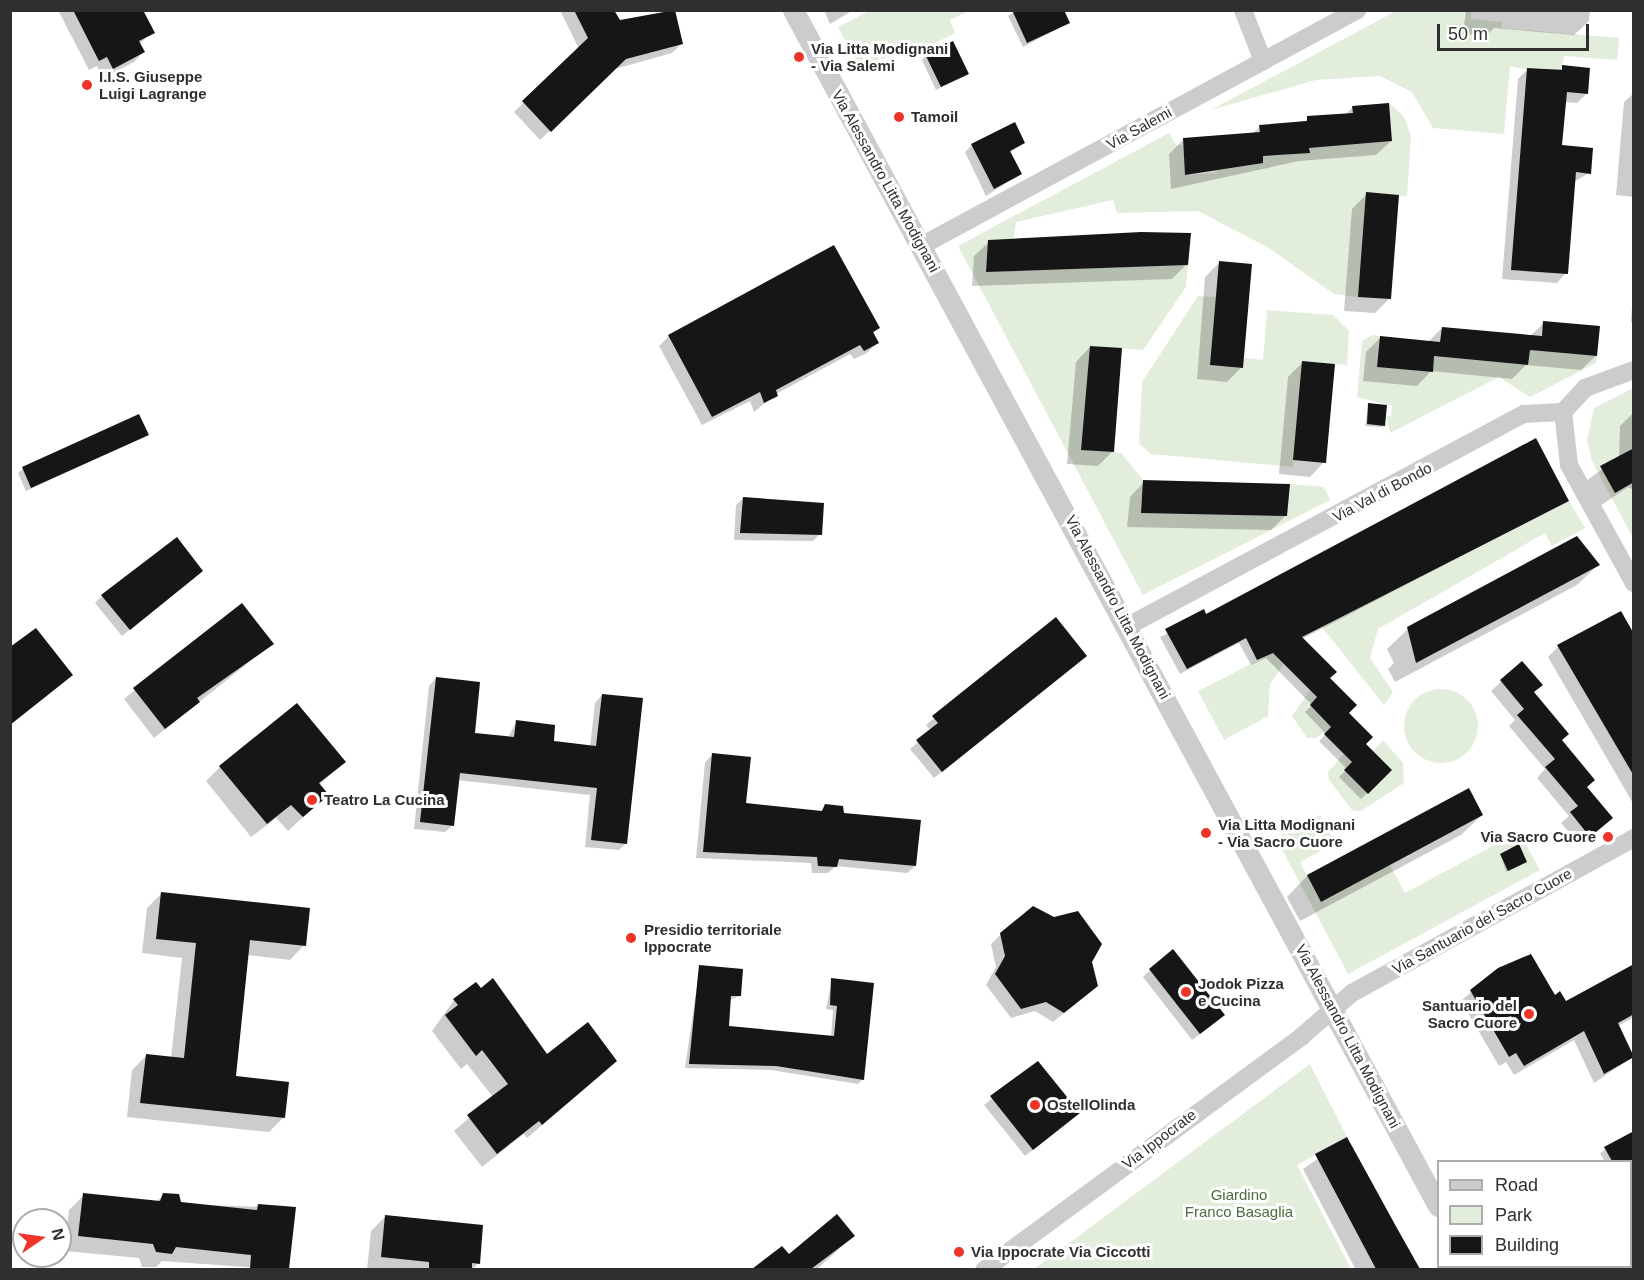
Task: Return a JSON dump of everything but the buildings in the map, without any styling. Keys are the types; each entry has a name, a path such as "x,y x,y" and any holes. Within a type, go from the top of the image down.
{"street":[{"name":"Via Alessandro Litta Modignani","path":"793,10 1128,626 1437,1204"},
{"path":"1242,10 1263,61"},
{"name":"Via Salemi","path":"921,246 1357,10"},
{"path":"1634,370 1586,388 1563,412 1569,465 1634,584"},
{"name":"Via Val di Bondo","path":"1128,626 1524,414 1563,412"},
{"name":"Via Santuario del Sacro Cuore","path":"1333,1009 1352,993 1634,838"},
{"name":"Via Ippocrate","path":"984,1269 1333,1009"}],"green space":[{"path":"871,10 969,11 950,20 955,33 908,57 903,48 861,70 838,27"},
{"path":"1396,11 1471,11 1471,19 1502,22 1502,28 1619,38 1617,60 1564,56 1561,76 1510,66 1504,134 1433,128 1412,92 1380,76 1316,80 1211,110"},
{"path":"1389,103 1404,117 1411,136 1407,196 1366,193 1358,297 1334,294 1269,248 1198,211 1117,213 1113,200 1016,222 1013,242 988,240 986,272 1188,265 1186,287 1143,350 1090,346 1081,449 1121,453 1143,480 1141,513 1287,516 1290,484 1324,487 1330,500 1143,595 958,246 1169,133 1176,145 1183,145 1186,175 1217,173 1217,166 1263,163 1263,156 1309,153 1309,148 1392,141"},
{"path":"1198,296 1216,297 1211,365 1243,368 1244,358 1263,360 1267,310 1333,315 1349,331 1347,365 1302,361 1293,467 1151,454 1139,444 1142,382"},
{"path":"1372,335 1380,336 1378,367 1432,372 1434,356 1528,365 1530,350 1597,356 1596,363 1530,397 1499,377 1390,433 1386,416 1391,416 1392,406 1357,397 1362,341"},
{"path":"1633,388 1633,448 1600,466 1615,492 1633,482 1633,538 1592,461 1587,440 1594,408"},
{"path":"1569,501 1585,528 1552,546 1545,533 1378,629 1370,658 1393,692 1384,705 1322,627"},
{"path":"1302,638 1270,684 1268,716 1224,740 1198,691"},
{"path":"1441,689 1455,692 1467,700 1475,712 1478,726 1475,740 1467,752 1455,760 1441,763 1427,760 1415,752 1407,740 1404,726 1407,712 1415,700 1427,692"},
{"path":"1310,690 1317,697 1310,706 1331,727 1316,738 1307,738 1292,716"},
{"path":"1383,740 1403,763 1404,783 1361,811 1352,810 1329,780 1328,772 1344,754 1352,762 1344,771 1368,794 1391,770 1373,751"},
{"path":"1320,815 1335,843 1300,862 1321,902 1390,865 1405,893 1519,832 1540,870 1348,974 1276,838"},
{"name":"Giardino Franco Basaglia","path":"1310,1064 1347,1137 1297,1165 1351,1269 1033,1270"}],"place":[{"name":"Via Litta Modignani - Via Salemi","path":"799,57"},
{"name":"I.I.S. Giuseppe Luigi Lagrange","path":"87,85"},
{"name":"Tamoil","path":"899,117"},
{"name":"Teatro La Cucina","path":"312,800"},
{"name":"Via Litta Modignani - Via Sacro Cuore","path":"1206,833"},
{"name":"Via Sacro Cuore","path":"1608,837"},
{"name":"Presidio territoriale Ippocrate","path":"631,938"},
{"name":"Jodok Pizza e Cucina","path":"1186,992"},
{"name":"Santuario del Sacro Cuore","path":"1529,1014"},
{"name":"OstellOlinda","path":"1035,1105"},
{"name":"Via Ippocrate Via Ciccotti","path":"959,1252"}]}
